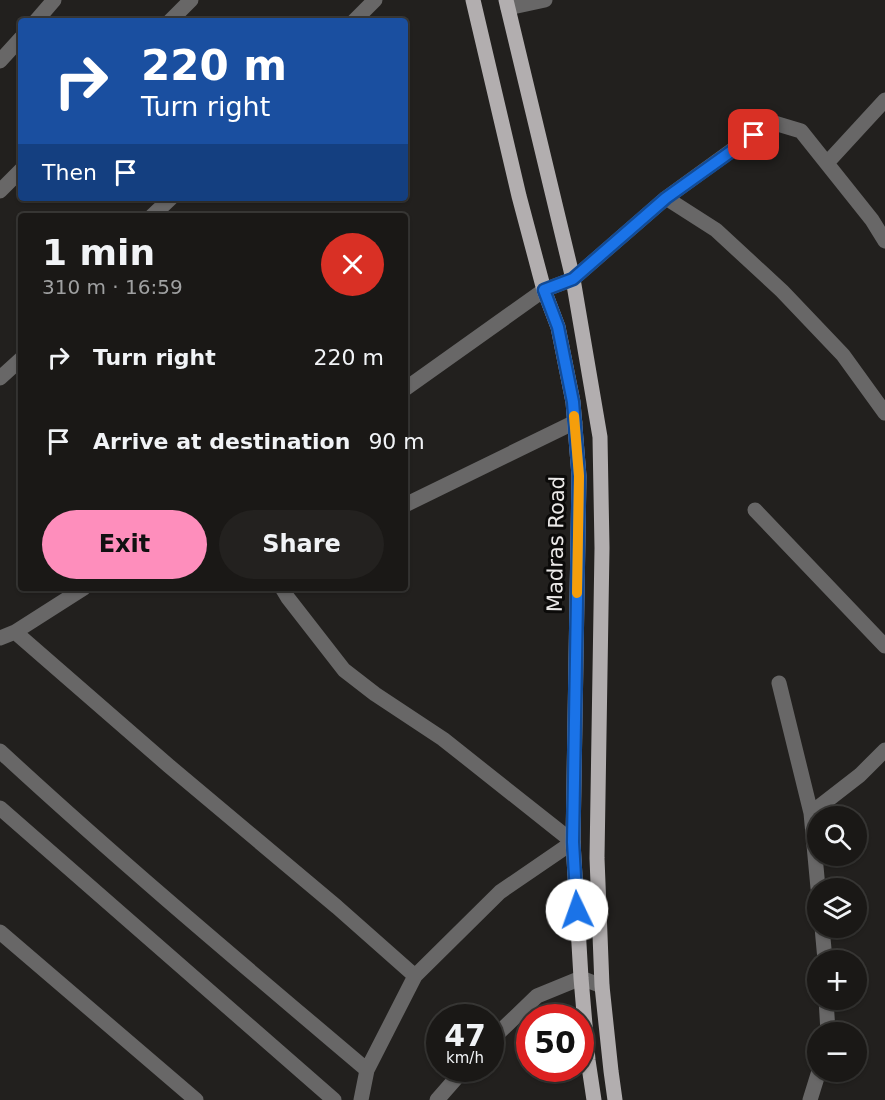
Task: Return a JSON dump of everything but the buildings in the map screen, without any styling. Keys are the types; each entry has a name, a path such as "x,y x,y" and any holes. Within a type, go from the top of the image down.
{"main road":[{"name":"Madras Road","path":"473,0 519,196 544,290 558,327 573,402 579,476 573,842 581,978 594,1100"},
{"path":"507,4 573,279 600,437 602,548 597,858 602,986 615,1100"}],"street":[{"path":"39,18 54,0"},
{"path":"173,18 191,0"},
{"path":"357,18 375,0"},
{"path":"507,4 545,0"},
{"path":"0,62 18,41"},
{"path":"827,163 885,100"},
{"path":"408,387 544,290 573,279 666,198 771,122 801,131 872,220 885,241"},
{"path":"0,191 18,173"},
{"path":"666,198 716,230 782,291 843,355 885,413"},
{"path":"155,213 168,201"},
{"path":"0,378 18,361"},
{"path":"408,504 575,422"},
{"path":"754,510 885,646"},
{"path":"0,638 15,632 79,591"},
{"path":"284,591 344,670 375,694 443,739 573,842 500,892 415,976 367,1070 361,1100"},
{"path":"15,632 415,976"},
{"path":"779,683 809,806"},
{"path":"820,806 860,775 885,750"},
{"path":"0,751 223,948 367,1070"},
{"path":"0,808 334,1100"},
{"path":"0,932 196,1100"},
{"path":"504,1028 537,996 581,978 602,986"},
{"path":"436,1100 452,1082"},
{"path":"810,1100 816,1082"}],"slow traffic":[{"path":"574,416 579,476 577,593"}],"route":[{"path":"577,910 573,842 579,476 573,402 558,327 544,290 573,279 666,198 754,135"}]}
